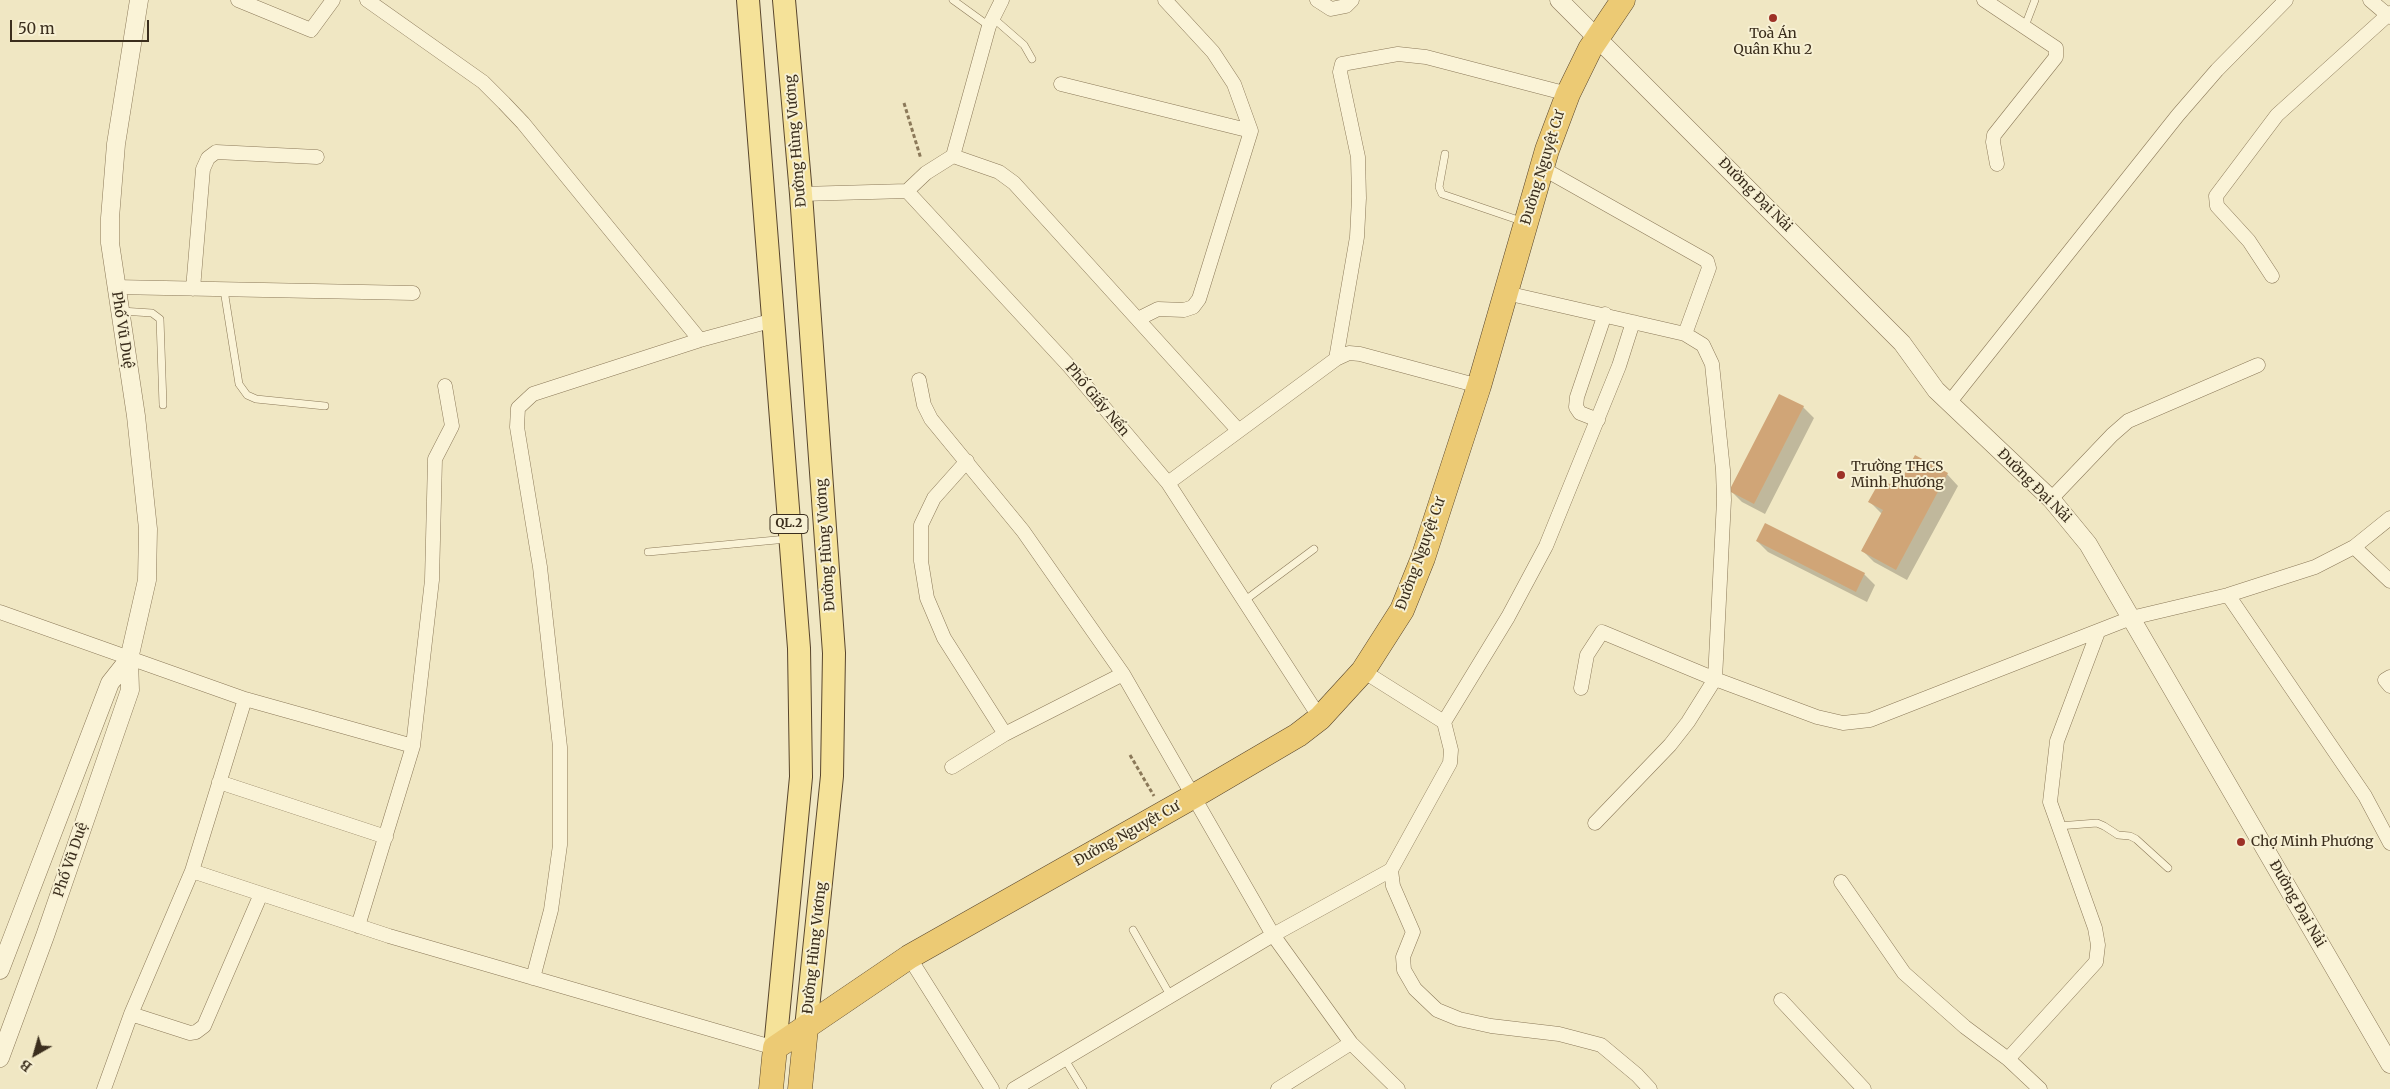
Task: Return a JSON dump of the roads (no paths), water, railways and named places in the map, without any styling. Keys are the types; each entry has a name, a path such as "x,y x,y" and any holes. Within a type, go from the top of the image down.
{"highway":[{"name":"Đường Nguyệt Cư","path":"775,1048 909,957 1164,814 1298,735 1320,718 1362,671 1384,641 1402,610 1423,558 1478,386 1542,168 1568,94 1598,36 1623,0"},
{"name":"Đường Hùng Vương","path":"800,1089 806,1028"},
{"name":"QL.2","path":"771,1089 775,1048"}],"main road":[{"name":"QL.2","path":"748,0 799,648 801,777 775,1048"},
{"name":"Đường Hùng Vương","path":"784,0 801,194 834,653 832,776 806,1028"},
{"path":"762,166 797,164"}],"street":[{"name":"Phố Vũ Duệ","path":"0,1058 45,936 130,690 129,659 147,580 148,529 136,416 118,311 110,243 110,218 116,144 139,0"},
{"path":"238,0 311,30 333,0"},
{"path":"367,0 482,82 504,103 700,340"},
{"path":"801,194 906,191 926,174 953,156 991,22 1002,0"},
{"path":"1138,320 1158,309 1184,310 1193,307 1199,299 1251,131 1234,84 1213,52 1165,0"},
{"path":"1317,0 1331,8 1346,6 1352,0"},
{"name":"Đường Đại Nải","path":"1560,0 1902,343 1925,377 1949,403 2051,500 2088,544 2390,1064"},
{"path":"1984,0 2056,48 2056,57 1994,135 1993,142 1997,164"},
{"path":"1949,403 2198,92 2286,0"},
{"path":"2272,276 2249,241 2217,206 2216,196 2278,115 2389,15 2370,0"},
{"path":"1336,358 1356,237 1359,198 1358,156 1340,72 1342,64 1398,54 1426,57 1568,94"},
{"path":"1061,84 1251,131"},
{"path":"193,289 203,169 208,158 216,152 317,157"},
{"path":"953,156 999,172 1014,183 1238,430"},
{"path":"1542,168 1707,261 1709,268 1685,334"},
{"name":"Phố Giấy Nến","path":"906,191 1069,366 1168,483 1320,718"},
{"path":"115,287 413,293"},
{"path":"1506,293 1605,314 1685,334 1703,345 1712,364 1723,470 1724,500 1715,679 1688,722 1670,745 1596,823"},
{"path":"1598,420 1580,413 1576,407 1605,314"},
{"path":"533,978 551,910 560,845 560,747 540,568 517,427 518,408 533,394 700,340 774,320"},
{"path":"1444,722 1508,617 1546,546 1619,366 1633,322"},
{"path":"1168,483 1336,358 1349,353 1360,354 1478,386"},
{"path":"2051,500 2112,435 2128,421 2258,365"},
{"path":"919,380 924,405 931,419 1023,531 1124,674 1273,935 1351,1043 1398,1089"},
{"path":"358,926 413,746 432,580 435,459 452,426 445,386"},
{"path":"967,461 934,498 921,525 921,562 927,598 944,638 1005,734"},
{"path":"1581,688 1587,655 1602,632 1715,679 1817,717 1843,723 1870,720 2131,618 2228,595 2315,567 2354,547 2390,518"},
{"path":"2354,547 2390,581"},
{"path":"2228,595 2365,796 2390,843"},
{"path":"0,612 245,699 413,746"},
{"path":"2008,1059 2096,962 2098,945 2095,928 2050,802 2057,742 2098,632"},
{"name":"Phố Vũ Duệ","path":"0,970 110,684 129,659"},
{"path":"1014,1089 1273,935 1391,870 1450,763 1451,750 1444,722 1362,671"},
{"path":"952,767 1005,734 1124,674"},
{"path":"2390,677 2385,680 2390,686"},
{"path":"104,1089 131,1014 192,871 245,699"},
{"path":"219,782 386,837"},
{"path":"1391,870 1393,886 1413,932 1404,957 1404,970 1415,989 1437,1010 1459,1019 1491,1026 1559,1034 1601,1045 1638,1074 1650,1089"},
{"path":"192,871 358,926 775,1048"},
{"path":"1841,882 1904,973 1965,1028 2008,1059 2040,1089"},
{"path":"131,1014 190,1033 196,1032 204,1026 261,894"},
{"path":"909,957 992,1089"},
{"path":"1781,1000 1864,1089"},
{"path":"1278,1089 1351,1043"}],"lane":[{"path":"953,0 991,22 1024,45 1032,59"},
{"path":"2025,26 2035,0"},
{"path":"1445,154 1439,187 1442,194 1526,223"},
{"path":"224,290 239,384 247,395 256,399 325,406"},
{"path":"118,311 152,312 160,319 163,405"},
{"path":"648,552 790,538"},
{"path":"1244,601 1314,548"},
{"path":"2058,826 2097,824 2104,826 2118,835 2130,836 2136,839 2168,868"},
{"path":"1132,930 1170,995"},
{"path":"1064,1058 1083,1089"}],"place":[{"name":"Toà Án Quân Khu 2","path":"1773,18"},
{"name":"Trường THCS Minh Phương","path":"1841,475"},
{"name":"Chợ Minh Phương","path":"2241,842"}]}
